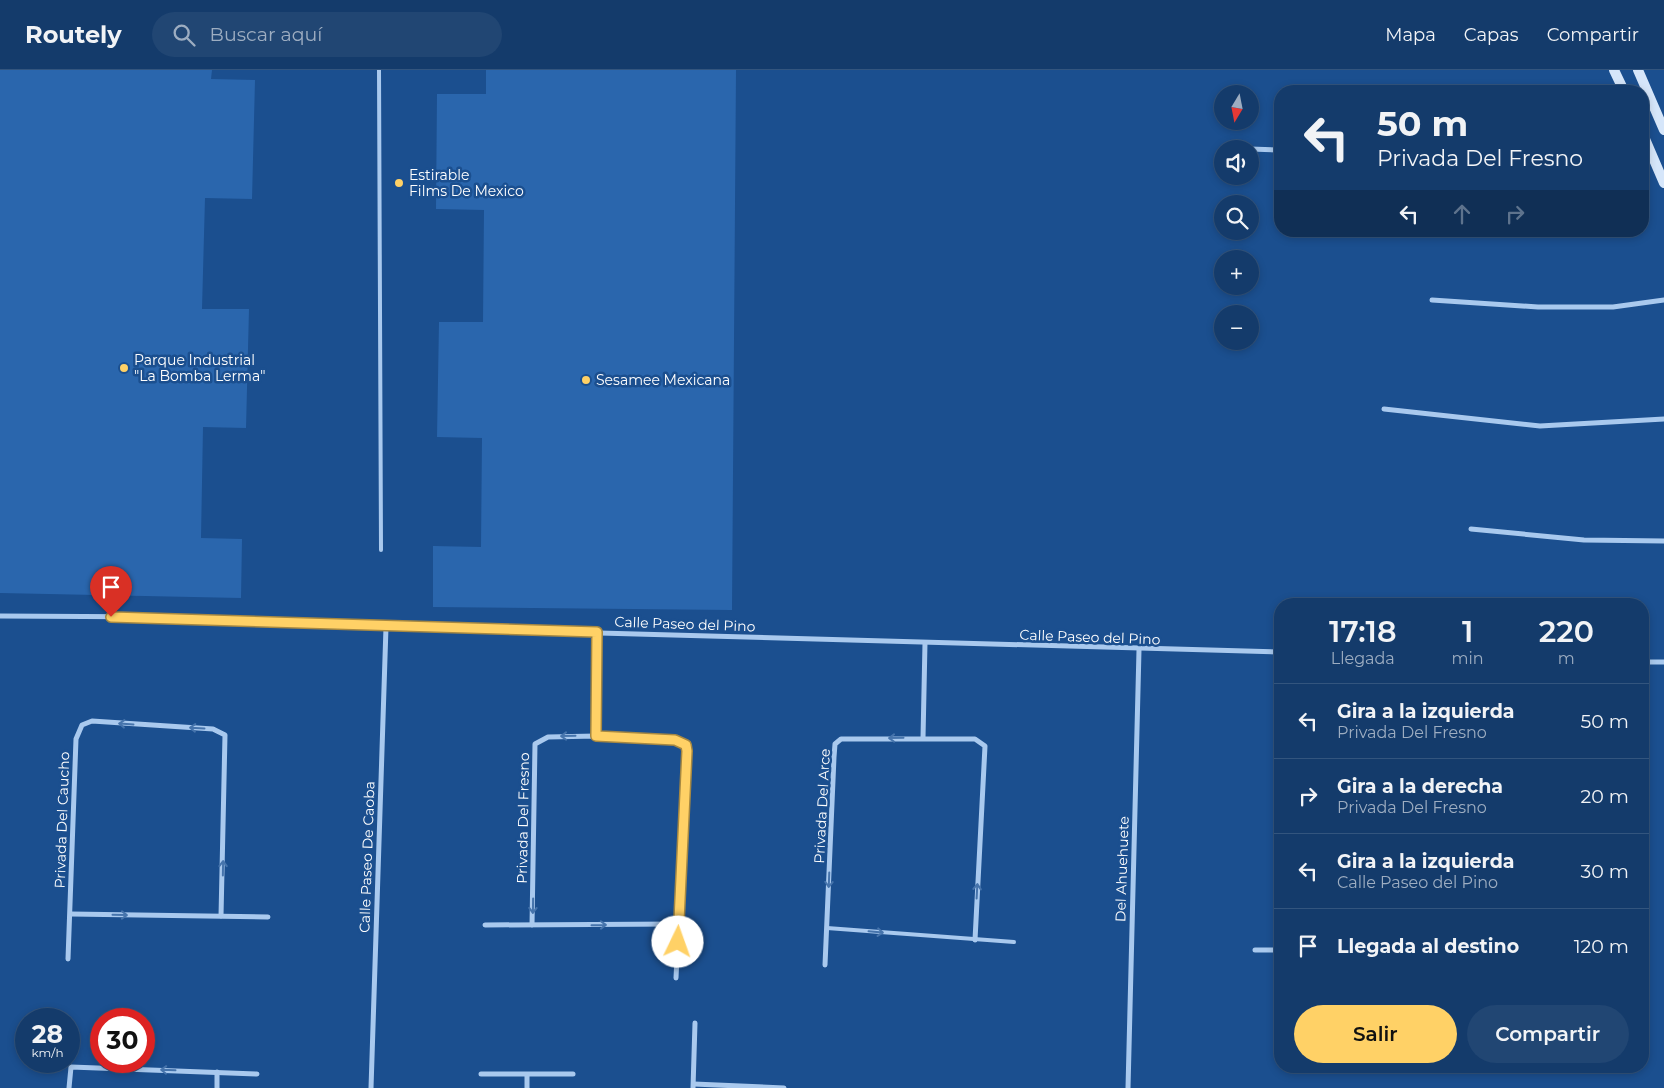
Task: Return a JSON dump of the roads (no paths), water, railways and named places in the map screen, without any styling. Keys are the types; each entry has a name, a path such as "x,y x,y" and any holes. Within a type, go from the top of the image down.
{"main road":[{"path":"1614,70 1621,85"},
{"path":"1638,70 1644,85"},
{"path":"1649,95 1664,130"},
{"path":"1649,148 1664,182"}],"street":[{"path":"1259,149 1274,150"},
{"path":"1432,300 1538,307 1613,307 1664,300"},
{"path":"1384,409 1540,426 1664,419"},
{"path":"1472,529 1584,540 1664,541"},
{"name":"Calle Paseo del Pino","path":"0,616 167,618 386,627 1139,650 1274,652"},
{"name":"Calle Paseo De Caoba","path":"371,1088 386,627"},
{"path":"596,736 597,632"},
{"path":"923,738 925,643"},
{"name":"Del Ahuehuete","path":"1128,1088 1139,650"},
{"path":"1649,662 1664,662"},
{"name":"Privada Del Caucho","path":"68,959 76,739 82,725 92,722 213,729 225,736 222,916"},
{"name":"Privada Del Fresno","path":"532,926 535,744 548,737 596,736 675,740 686,745 687,751 676,978"},
{"name":"Privada Del Arce","path":"825,965 835,744 841,739 975,739 985,746 975,940"},
{"path":"71,914 268,917"},
{"path":"485,925 678,924"},
{"path":"1256,950 1274,950"},
{"path":"695,1023 693,1086 784,1088"},
{"path":"69,1088 71,1067 257,1074"},
{"path":"217,1072 217,1088"},
{"path":"481,1074 573,1074"},
{"path":"527,1075 527,1088"}],"lane":[{"path":"379,70 381,550"},
{"path":"827,928 1014,942"}],"place":[{"name":"Estirable Films De Mexico","path":"399,183"},
{"name":"Parque Industrial \"La Bomba Lerma\"","path":"124,368"},
{"name":"Sesamee Mexicana","path":"586,380"}]}
